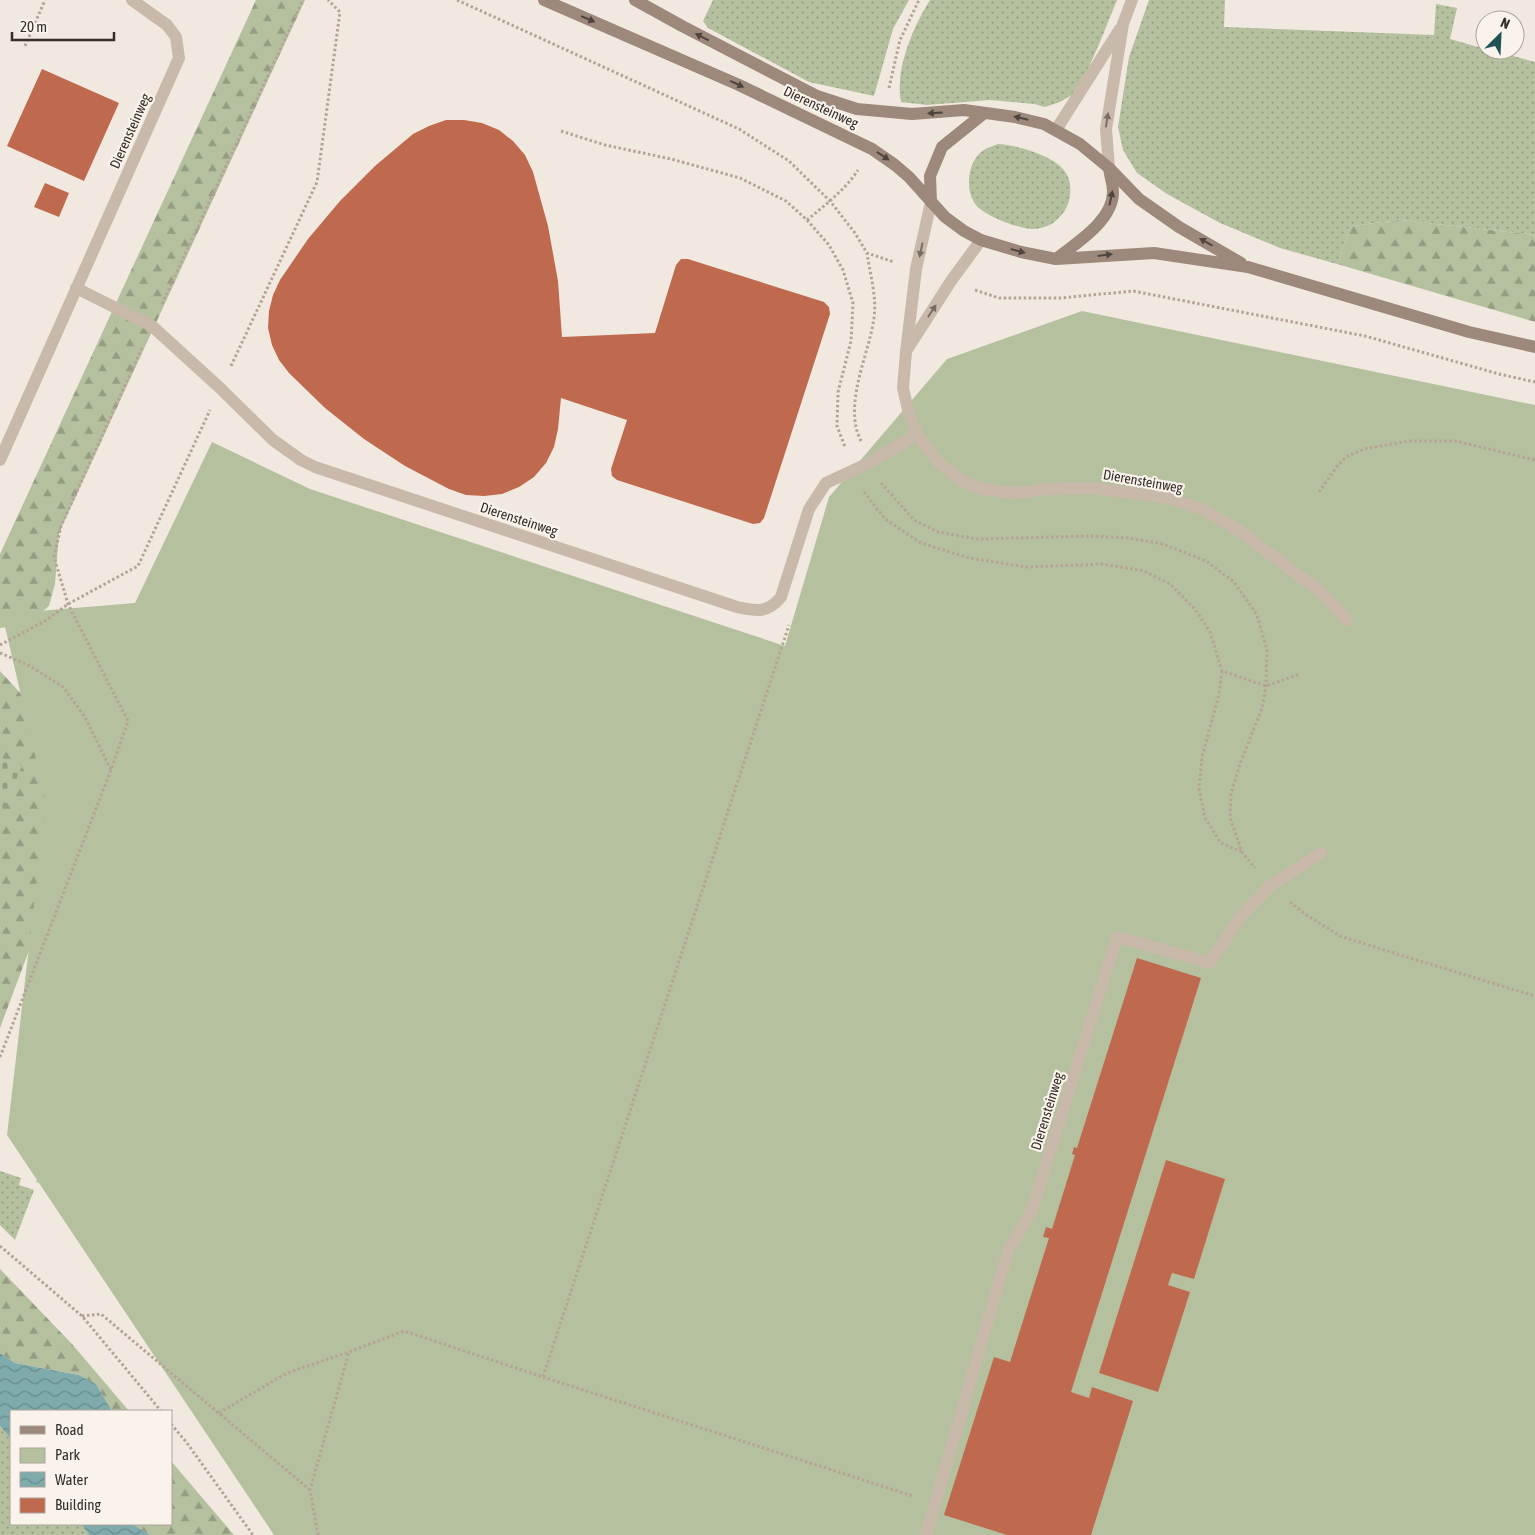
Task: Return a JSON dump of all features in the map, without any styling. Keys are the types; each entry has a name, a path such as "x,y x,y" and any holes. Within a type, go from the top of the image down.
{"main road":[{"name":"Dierensteinweg","path":"544,0 739,85 857,141 895,164 931,202"},
{"name":"Dierensteinweg","path":"635,0 817,96 857,109 912,114 964,110 984,114"},
{"path":"1248,267 1163,216 1139,199 1109,168 1080,144 1044,124 1015,116 984,114 942,147 930,176 931,202 951,221 981,240 1021,252 1056,259 1154,253 1248,267 1469,332 1535,347"},
{"path":"1056,259 1091,232 1104,215 1111,202 1113,192 1109,168"}],"street":[{"name":"Dierensteinweg","path":"0,460 179,58 176,37 167,25 132,0"},
{"path":"1109,168 1106,129 1123,24 1132,0"},
{"path":"1056,130 1123,24"},
{"name":"Dierensteinweg","path":"931,202 916,270 903,388 909,414 917,434 940,463 961,480 982,489 1014,493 1050,489 1092,488 1169,498 1202,509 1237,529 1321,592 1347,620"},
{"name":"Dierensteinweg","path":"906,352 951,281 981,240"},
{"name":"Dierensteinweg","path":"76,288 152,326 220,388 273,440 301,460 315,467 737,607 751,610 765,610 774,606 781,597 809,509 826,483 871,462 917,434"},
{"name":"Dierensteinweg","path":"926,1535 1008,1251 1032,1210 1117,937 1210,963 1240,917 1270,886 1321,853"}],"path":[{"path":"25,46 45,0"},
{"path":"0,1057 111,770 128,721 68,604 54,557 61,526 303,0"},
{"path":"0,645 45,621 68,604 138,566 316,182 340,12 328,0"},
{"path":"867,253 873,288 874,316 866,358 857,388 854,407 856,428 880,482 914,520 938,532 977,539 1090,536 1129,538 1163,544 1206,561 1234,582 1257,615 1267,650 1266,686 1262,708 1231,793 1230,818 1242,852 1270,886 1304,914 1340,936 1535,996"},
{"path":"1319,492 1346,457 1364,449 1409,441 1456,440 1535,460"},
{"path":"544,1377 791,618"},
{"path":"0,653 30,666 63,687 85,717 111,770"},
{"path":"1222,671 1217,702 1202,757 1199,789 1205,818 1210,827 1221,843 1242,852"},
{"path":"1266,686 1300,674"},
{"path":"0,1246 82,1316 160,1410"},
{"path":"82,1316 101,1314 310,1490"},
{"path":"219,1413 287,1373 404,1331 935,1503"},
{"path":"318,1535 310,1490 349,1352"},
{"path":"172,1425 253,1535"}],"green space":[{"path":"256,0 305,0 59,533 55,584 49,606 26,625 0,628 0,554"},
{"path":"713,0 909,0 893,29 874,96 809,82 708,28 703,21"},
{"path":"930,0 1117,0 1084,78 1075,93 1060,102 1045,107 1034,104 990,100 927,105 901,102 901,72 906,50"},
{"path":"1149,0 1225,0 1224,27 1434,35 1436,4 1457,8 1450,39 1475,46 1475,60 1525,59 1535,62 1535,235 1400,220 1351,226 1337,264 1280,248 1220,223 1167,194 1137,173 1123,150 1118,127 1129,57"},
{"path":"998,144 1035,152 1054,161 1066,173 1070,184 1068,203 1064,211 1053,223 1039,228 1025,228 994,217 976,205 970,192 970,170 976,157 981,152"},
{"path":"1400,220 1535,235 1535,322 1337,264 1351,226"},
{"path":"1082,311 1535,405 1535,1535 274,1535 39,1183 36,1182 37,1180 7,1135 46,802 2,614 135,603 212,442 310,489 785,646 829,497 947,359"},
{"path":"0,671 60,736 88,793 0,1028"},
{"path":"0,757 22,766 0,818"},
{"path":"0,1171 21,1178 19,1185 34,1190 15,1240 0,1225"},
{"path":"0,1269 72,1344 128,1410 111,1410 96,1384 79,1375 15,1363 0,1353"},
{"path":"0,1426 10,1438 10,1525 82,1525 89,1535 0,1535"},
{"path":"172,1462 234,1535 150,1535 133,1525 172,1525"}],"water":[{"path":"0,1353 15,1363 79,1375 96,1384 111,1410 10,1410 10,1438 0,1426"},
{"path":"82,1525 134,1525 150,1535 89,1535"}],"building":[{"path":"42,69 119,103 84,181 7,146"},
{"path":"446,120 482,123 499,130 513,141 525,155 533,172 548,226 558,281 562,337 655,333 676,265 681,259 688,259 824,302 829,307 830,314 764,518 760,523 753,524 617,480 612,476 611,469 627,420 561,398 554,447 546,463 534,477 519,487 502,494 466,495 449,489 405,466 364,439 325,408 289,373 279,360 272,345 268,328 269,311 273,295 280,280 308,239 340,201 375,166 413,134"},
{"path":"45,183 69,193 59,217 34,207"},
{"path":"1137,958 1201,978 1071,1392 1089,1398 1092,1387 1133,1401 1091,1535 1007,1535 944,1515 994,1357 1010,1362 1049,1238 1043,1237 1046,1227 1052,1229 1075,1155 1072,1154 1074,1147 1077,1148"},
{"path":"1166,1160 1225,1179 1194,1279 1172,1273 1168,1285 1190,1292 1158,1392 1099,1373"}]}
